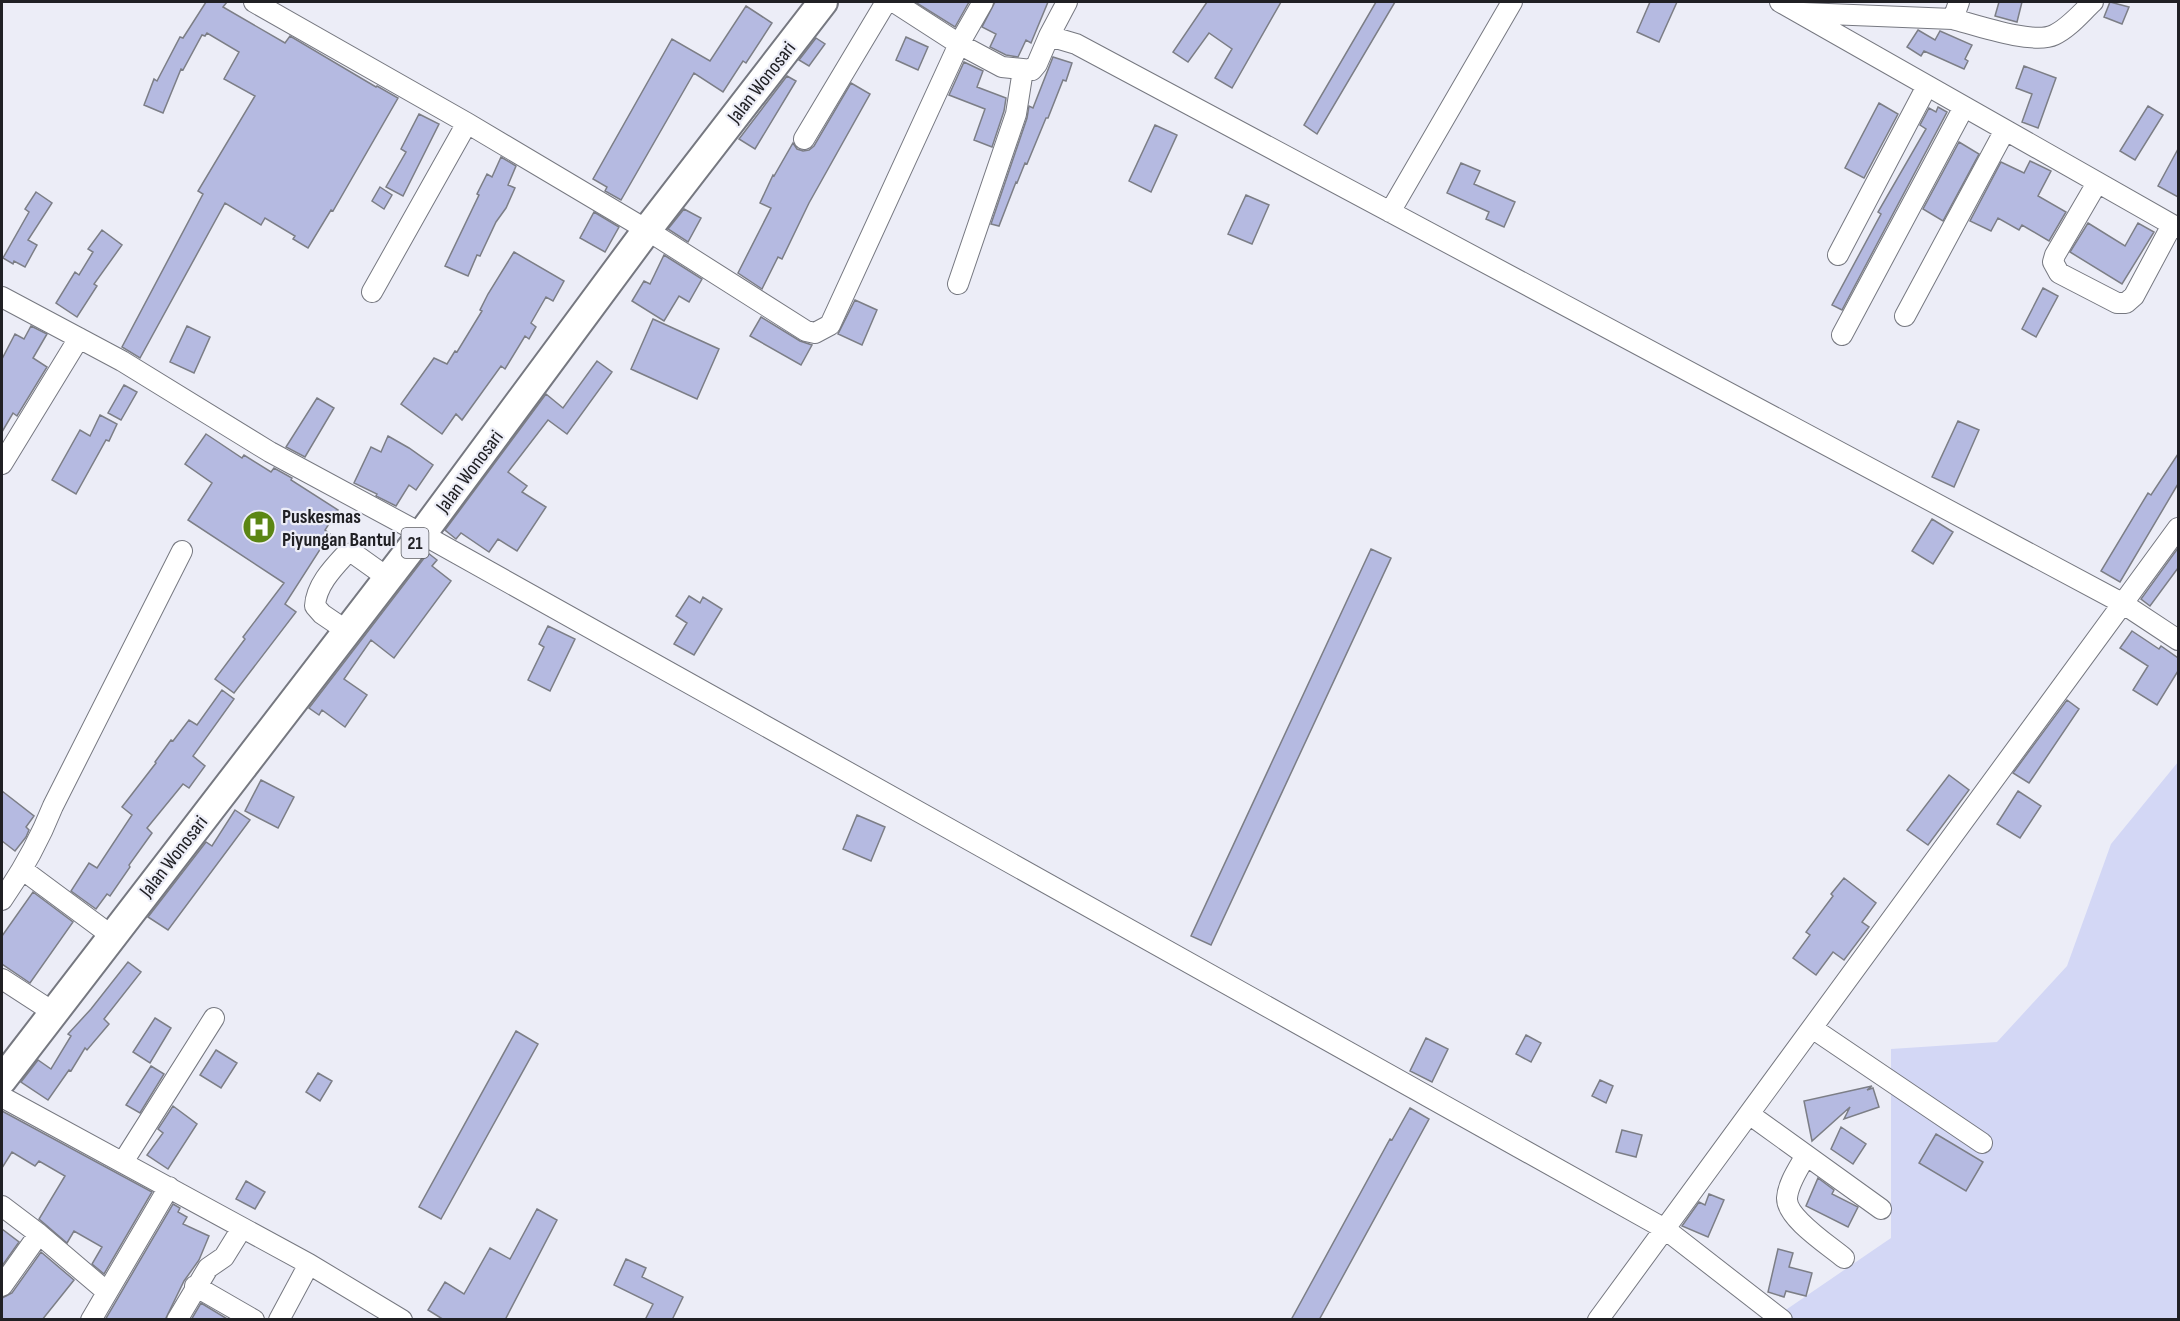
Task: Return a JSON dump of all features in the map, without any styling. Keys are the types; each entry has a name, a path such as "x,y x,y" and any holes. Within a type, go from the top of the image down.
{"highway":[{"name":"Jalan Wonosari","path":"2,1080 422,534 647,230 823,2"}],"street":[{"path":"254,2 467,123 647,230 806,331 815,333 830,325 960,44 983,2"},
{"path":"804,139 886,2"},
{"path":"894,2 960,44 1002,67 1023,70 1032,70 1037,64 1067,2"},
{"path":"1390,212 1512,2"},
{"path":"1780,2 2175,227 2134,296 2126,303 2117,303 2059,273 2053,262 2097,183"},
{"path":"1801,13 1956,10 2024,37 2052,36 2093,2"},
{"path":"1049,36 1076,45 2122,603 2178,640"},
{"path":"958,284 1016,114 1023,70"},
{"path":"1838,255 1927,86"},
{"path":"1842,335 1964,107"},
{"path":"372,292 467,123"},
{"path":"1905,316 2005,130"},
{"path":"2,297 122,361 270,452 422,534 1665,1229 1782,1320"},
{"path":"2,464 79,338"},
{"path":"1598,1320 2178,528"},
{"path":"2,900 39,842 53,806 182,551"},
{"path":"347,631 322,614 315,606 315,594 337,564 345,555 353,553 388,578"},
{"path":"23,870 112,936"},
{"path":"2,979 53,1012"},
{"path":"123,1162 214,1018"},
{"path":"1812,1028 1982,1143"},
{"path":"2,1097 309,1264 382,1314 402,1320"},
{"path":"1749,1114 1881,1209"},
{"path":"1806,1155 1790,1185 1786,1200 1794,1216 1844,1258"},
{"path":"91,1320 170,1187"},
{"path":"2,1206 107,1292"},
{"path":"177,1320 195,1286 208,1268 224,1257 242,1228"},
{"path":"2,1286 39,1234"},
{"path":"279,1320 309,1264"},
{"path":"195,1286 254,1320"}],"shaded area":[{"path":"2178,762 2178,1319 1771,1320 1891,1238 1891,1049 1997,1042 2067,966 2111,844"}],"building":[{"path":"206,2 227,2 223,7 285,43 290,36 398,98 333,211 331,210 308,248 293,239 295,236 265,218 261,225 225,203 140,358 122,347 203,194 198,191 255,96 224,79 239,52 207,33 205,36 202,35 183,70 181,69 163,113 144,105 154,79 157,81 180,37 183,38"},
{"path":"915,2 969,2 955,27"},
{"path":"995,2 1048,2 1031,43 1026,40 1018,57 1006,55 990,47 996,34 982,27"},
{"path":"1207,2 1281,2 1232,88 1215,78 1232,49 1209,33 1188,62 1173,52"},
{"path":"1376,2 1395,2 1317,134 1304,125"},
{"path":"1650,2 1677,2 1659,42 1637,32"},
{"path":"1999,2 2022,2 2017,22 1995,16"},
{"path":"2110,2 2129,7 2122,24 2104,17"},
{"path":"746,6 772,23 746,63 743,61 723,92 694,73 621,200 605,191 607,187 593,179 672,39 710,61"},
{"path":"1918,30 1935,40 1940,31 1972,45 1965,59 1968,61 1964,69 1924,51 1921,56 1907,47"},
{"path":"906,37 928,47 918,70 896,60"},
{"path":"816,38 825,44 809,66 799,60"},
{"path":"1053,57 1072,63 1066,81 1063,80 1027,164 1025,163 1016,182 999,226 991,224 1029,106 1033,108"},
{"path":"964,62 983,71 977,87 1006,98 992,147 974,140 985,109 949,95"},
{"path":"2024,66 2056,78 2038,128 2022,122 2032,94 2016,88"},
{"path":"787,76 796,81 755,149 739,139"},
{"path":"851,83 870,94 809,203 782,259 778,257 762,289 738,273 771,208 760,203 773,175 793,143 797,149 803,151 814,146"},
{"path":"1879,103 1898,114 1864,178 1845,168"},
{"path":"2148,106 2163,115 2135,160 2120,151"},
{"path":"1938,107 1947,112 1842,310 1832,305 1881,214 1878,212 1926,129 1920,125 1929,108 1936,112"},
{"path":"419,114 439,124 403,196 386,187 406,152 401,149"},
{"path":"1155,125 1177,135 1151,192 1129,181"},
{"path":"1959,142 1979,154 1943,221 1923,209"},
{"path":"2178,149 2178,197 2158,186"},
{"path":"501,157 516,166 508,185 515,188 480,256 477,255 468,276 445,266 487,174 492,177"},
{"path":"2030,161 2051,171 2038,196 2066,212 2049,241 2022,225 2019,230 1998,218 1991,231 1970,221 2001,162 2024,173"},
{"path":"1461,163 1480,171 1474,184 1515,202 1504,227 1486,219 1489,212 1447,193"},
{"path":"380,187 392,195 384,209 372,201"},
{"path":"36,192 52,203 28,240 37,245 25,267 3,258 29,212 25,209"},
{"path":"1246,195 1269,205 1252,244 1228,234"},
{"path":"684,209 701,218 688,242 668,229"},
{"path":"594,212 619,227 605,252 580,238"},
{"path":"2088,223 2125,246 2138,223 2154,232 2122,284 2070,252"},
{"path":"102,230 122,245 94,284 97,286 77,317 56,303 75,272 79,275 93,252 88,249"},
{"path":"514,252 564,281 553,301 546,297 531,323 536,327 529,339 525,336 505,369 501,366 462,420 456,414 442,434 401,404 434,358 447,364 455,351 457,352"},
{"path":"664,255 702,279 689,302 679,296 664,321 632,301 644,281 650,284"},
{"path":"2043,288 2058,296 2036,337 2022,329"},
{"path":"855,300 877,310 862,345 838,334"},
{"path":"761,317 800,341 812,345 801,365 750,336"},
{"path":"653,319 719,349 697,399 631,369"},
{"path":"31,326 47,334 33,358 47,367 17,416 13,413 2,432 2,359 15,334 24,339"},
{"path":"187,326 210,337 194,373 170,362"},
{"path":"597,361 612,372 567,434 548,420 508,472 527,486 522,492 546,507 517,551 498,539 489,552 461,533 456,539 445,530 546,394 563,408"},
{"path":"124,385 137,392 121,420 108,413"},
{"path":"317,398 334,408 305,457 286,447"},
{"path":"100,415 117,424 76,494 52,480 80,430 90,436"},
{"path":"1958,421 1979,430 1954,487 1932,477"},
{"path":"206,434 242,458 244,455 271,472 274,468 292,478 291,480 338,510 325,530 330,534 285,604 296,612 234,693 215,679 284,583 188,520 212,483 185,464"},
{"path":"388,436 433,465 416,490 409,485 396,506 354,483 371,447 381,452"},
{"path":"2178,454 2178,484 2120,582 2101,571 2148,493 2151,495"},
{"path":"1932,519 1953,532 1933,564 1912,551"},
{"path":"2178,548 2178,568 2150,606 2141,599"},
{"path":"1371,549 1391,558 1211,945 1191,936"},
{"path":"428,553 437,560 432,566 451,581 394,658 371,640 344,679 367,695 345,727 322,710 319,715 309,708"},
{"path":"689,596 700,603 703,597 722,609 694,655 674,644 687,623 676,616"},
{"path":"548,626 575,639 550,691 528,680 544,647 539,644"},
{"path":"2132,631 2159,649 2161,646 2178,658 2178,671 2157,705 2133,690 2148,666 2120,648"},
{"path":"222,690 234,699 193,756 205,766 189,788 183,784 147,828 152,833 110,896 107,894 96,909 71,891 89,863 97,868 132,815 122,807 171,740 173,741 189,720 197,725"},
{"path":"2067,700 2079,709 2029,783 2013,773"},
{"path":"1949,775 1969,790 1928,845 1907,830"},
{"path":"261,780 294,797 278,828 245,811"},
{"path":"2,791 34,816 26,827 29,830 26,837 15,851 2,841"},
{"path":"2018,791 2041,806 2020,838 1997,824"},
{"path":"235,810 250,820 168,930 148,917 206,842 212,846"},
{"path":"857,815 885,827 871,861 843,849"},
{"path":"1844,878 1876,903 1862,922 1869,927 1844,960 1833,952 1816,975 1793,958 1810,935 1806,932"},
{"path":"33,892 73,922 30,983 2,964 2,936"},
{"path":"128,962 141,972 104,1019 109,1024 87,1050 85,1048 71,1071 69,1070 48,1100 21,1082 38,1060 51,1069 71,1036 68,1034"},
{"path":"155,1018 171,1028 150,1063 133,1052"},
{"path":"516,1031 538,1044 441,1219 419,1207"},
{"path":"1526,1035 1541,1043 1531,1062 1516,1054"},
{"path":"1426,1038 1448,1049 1432,1082 1410,1071"},
{"path":"216,1050 237,1063 221,1088 200,1075"},
{"path":"151,1066 164,1074 140,1113 126,1105"},
{"path":"318,1073 332,1081 320,1101 306,1092"},
{"path":"1600,1080 1613,1086 1606,1103 1592,1096"},
{"path":"1872,1086 1867,1090 1873,1088 1879,1107 1844,1119 1850,1107 1812,1141 1804,1101"},
{"path":"173,1106 197,1124 168,1169 147,1155 163,1133 158,1129"},
{"path":"1410,1108 1429,1119 1319,1320 1291,1320 1390,1139 1392,1140"},
{"path":"2,1111 152,1192 104,1274 92,1264 102,1247 74,1231 67,1243 39,1219 65,1176 39,1161 35,1166 12,1152 2,1168"},
{"path":"1841,1127 1866,1144 1853,1164 1831,1149"},
{"path":"1622,1130 1642,1135 1636,1157 1616,1152"},
{"path":"1936,1134 1983,1162 1966,1191 1919,1163"},
{"path":"1818,1178 1834,1190 1832,1194 1858,1207 1848,1227 1806,1206"},
{"path":"246,1181 265,1192 255,1209 236,1199"},
{"path":"1709,1194 1724,1200 1708,1237 1682,1226 1699,1202 1705,1205"},
{"path":"173,1204 180,1208 178,1212 187,1217 183,1224 209,1236 199,1260 184,1281 165,1320 105,1320"},
{"path":"537,1209 557,1220 505,1320 444,1320 428,1310 445,1282 464,1294 490,1248 510,1259"},
{"path":"2,1229 19,1242 2,1266"},
{"path":"1778,1249 1793,1253 1789,1267 1812,1273 1806,1296 1786,1291 1784,1297 1768,1292"},
{"path":"41,1252 74,1280 42,1320 2,1320 2,1298 12,1293"},
{"path":"626,1259 646,1268 642,1277 683,1297 672,1320 645,1320 653,1304 614,1285"},
{"path":"201,1303 229,1320 191,1320"}],"place":[{"name":"Puskesmas Piyungan Bantul","path":"259,527"}]}
